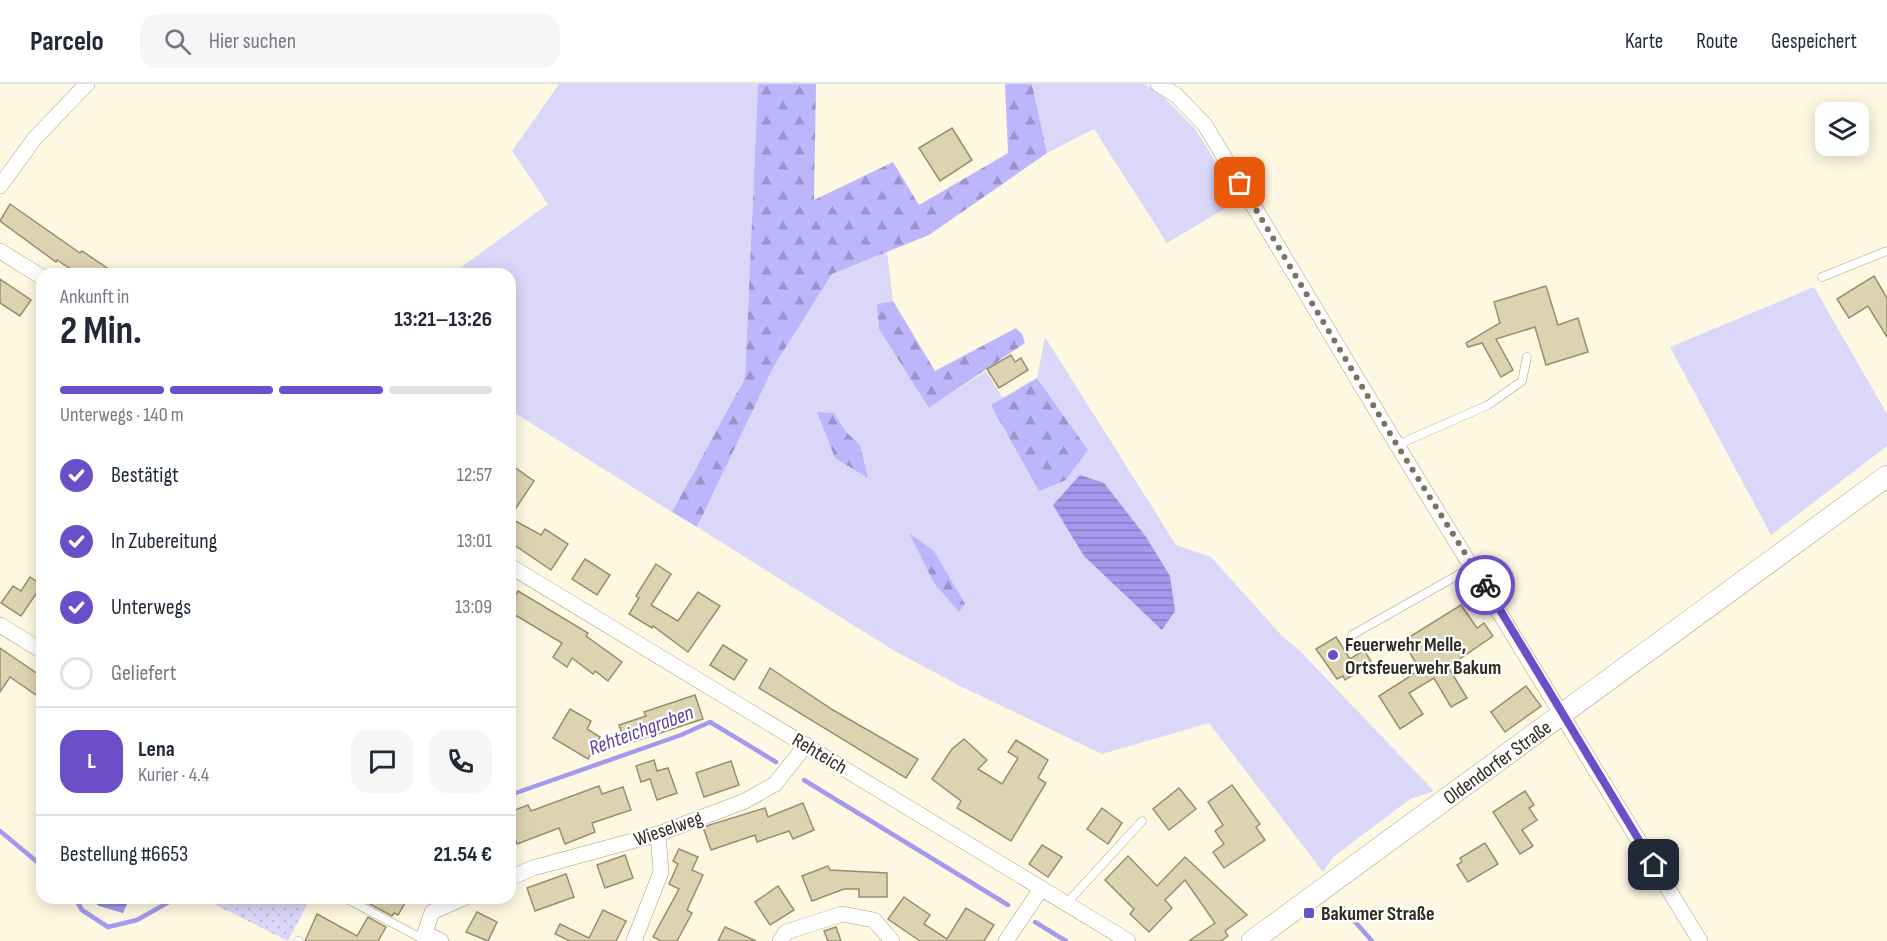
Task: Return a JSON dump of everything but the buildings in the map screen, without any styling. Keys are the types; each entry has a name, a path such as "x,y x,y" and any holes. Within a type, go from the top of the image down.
{"main road":[{"name":"Oldendorfer Straße","path":"1252,941 1887,476"}],"street":[{"path":"0,186 35,138 87,84"},
{"path":"1158,84 1176,95 1205,125 1397,445 1700,941"},
{"path":"0,251 36,273"},
{"name":"Rehteich","path":"516,570 1128,941"},
{"path":"0,625 36,647"},
{"name":"Wieselweg","path":"516,875 533,868 658,834 745,801 775,784 806,745"},
{"path":"634,941 661,872 658,834"},
{"path":"1006,941 1041,889"},
{"path":"441,941 422,937 432,912 450,904"},
{"path":"780,941 786,932 842,914 874,920 892,941"}],"lane":[{"path":"1822,277 1887,251"},
{"path":"1397,445 1488,405 1522,381 1527,357"},
{"path":"1352,635 1473,566"},
{"path":"1066,904 1142,821"},
{"path":"357,904 422,937"}],"shaded area":[{"path":"559,84 758,84 745,378 672,512 516,414 516,268 460,268 548,204 512,151"},
{"path":"1032,84 1144,84 1161,94 1196,130 1239,200 1167,243 1094,129 1047,153"},
{"path":"887,252 893,301 877,304 929,408 986,371 1003,398 991,405 1088,450 1037,378 1045,337 1176,545 1211,557 1282,636 1300,651 1434,791 1410,799 1333,857 1323,872 1209,723 1102,754 960,686 893,650 697,527 774,366 832,274"},
{"path":"1814,287 1887,414 1887,446 1771,535 1670,347"},
{"path":"1080,475 1104,483 1146,537 1170,576 1175,611 1162,630 1084,556 1053,505"},
{"path":"96,904 127,904 123,913"},
{"path":"214,904 307,904 288,941"}],"green space":[{"path":"758,84 816,84 814,200 893,162 919,205 1008,153 1005,84 1032,84 1047,153 929,235 832,274 774,366 697,527 672,512 745,378"},
{"path":"893,301 935,371 1016,328 1022,334 1025,343 929,408 879,329 877,304"},
{"path":"1037,378 1088,450 1066,480 1039,491 991,405"},
{"path":"817,412 834,413 846,432 860,445 868,478 835,458"},
{"path":"909,533 934,551 965,604 959,612 934,583"}],"waterway":[{"name":"Rehteichgraben","path":"516,793 681,735 710,722 776,762"},
{"name":"Rehteichgraben","path":"804,780 1008,905"},
{"name":"Rehteichgraben","path":"0,831 36,861"},
{"name":"Rehteichgraben","path":"78,904 82,910 108,927 137,920 165,904"},
{"path":"1343,908 1372,941"},
{"name":"Rehteichgraben","path":"1035,922 1066,941"}],"way so far":[{"path":"1240,183 1397,445 1485,585"}],"place":[{"name":"Feuerwehr Melle, Ortsfeuerwehr Bakum","path":"1333,655"},
{"name":"Bakumer Straße","path":"1309,913"}],"route":[{"path":"1485,585 1654,865"}]}
